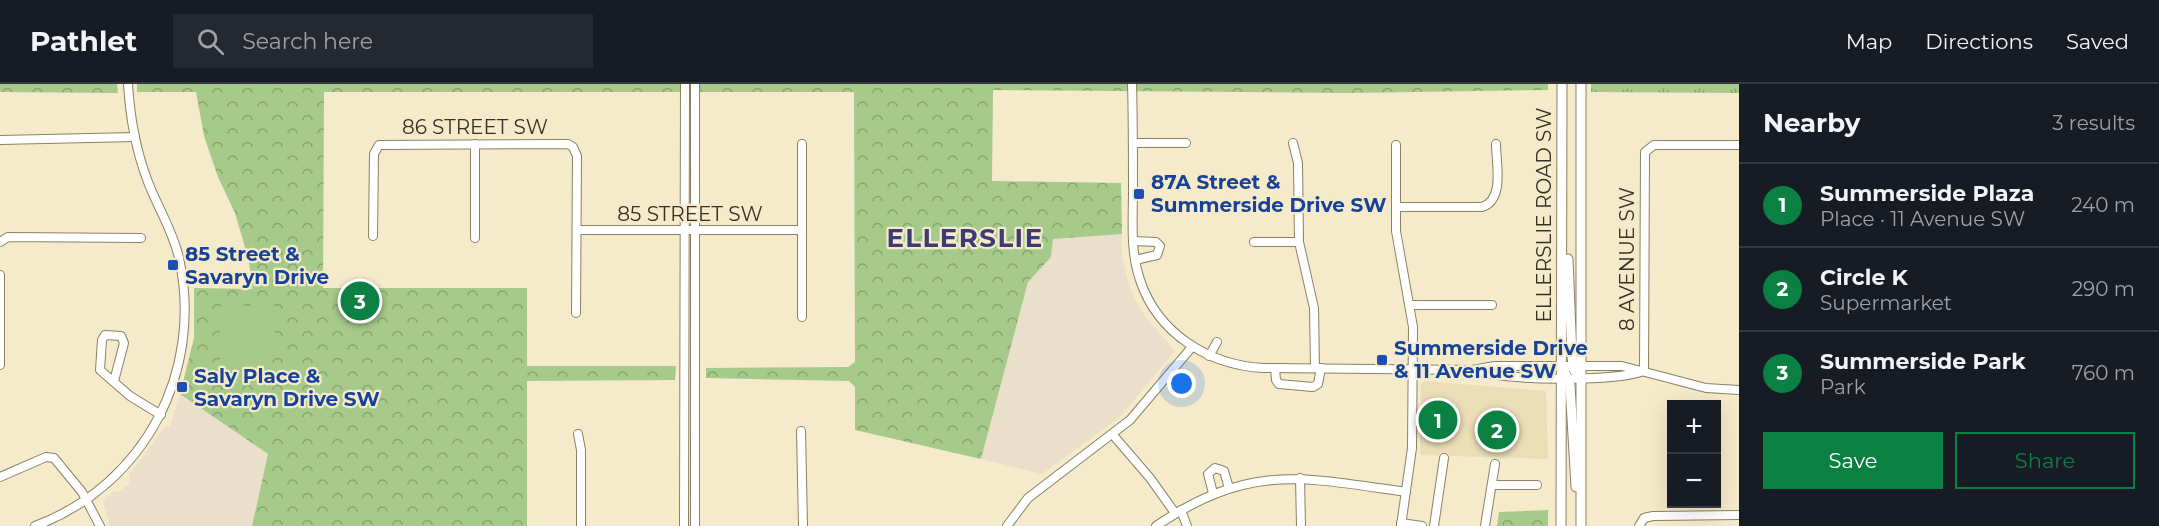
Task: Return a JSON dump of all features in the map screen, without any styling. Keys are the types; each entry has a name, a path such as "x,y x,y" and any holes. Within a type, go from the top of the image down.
{"main road":[{"name":"ELLERSLIE ROAD SW","path":"1561,366 1562,84"},
{"name":"ELLERSLIE ROAD SW","path":"1577,366 1581,84"},
{"path":"1562,224 1568,258 1577,366 1580,377 1581,521"},
{"path":"1561,366 1581,521"},
{"path":"1561,526 1564,377"}],"street":[{"path":"35,526 87,500 128,464 161,415 181,357 186,320 184,286 175,243 148,181 135,137 128,84"},
{"path":"684,526 685,84"},
{"path":"695,84 695,526"},
{"path":"1132,84 1135,260 1150,303 1163,320 1192,347 1209,356 1241,366 1275,368 1472,370 1495,366 1622,366 1714,389 1739,390"},
{"path":"0,140 135,137"},
{"name":"86 STREET SW","path":"373,236 374,154 377,147 385,143 563,143 573,147 577,156 577,230"},
{"path":"1133,143 1186,143"},
{"path":"1275,368 1279,384 1313,387 1318,384 1314,308 1299,242 1298,163 1293,143"},
{"path":"476,144 476,238"},
{"path":"802,144 802,316"},
{"path":"1396,207 1482,207 1492,202 1496,191 1496,144"},
{"path":"1396,145 1397,238 1411,305 1413,368 1413,438 1401,524 1422,526"},
{"name":"8 AVENUE SW","path":"1644,371 1644,156 1647,148 1654,145 1739,145"},
{"path":"576,313 577,230"},
{"name":"85 STREET SW","path":"577,230 802,230"},
{"path":"0,242 8,237 141,237"},
{"path":"1133,241 1156,242 1160,246 1157,255 1135,260"},
{"path":"1254,242 1299,242"},
{"path":"0,275 0,365"},
{"path":"1411,305 1492,305"},
{"path":"114,381 124,343 121,336 113,333 105,335 102,340 100,368 130,396 161,415"},
{"path":"1209,356 1217,342"},
{"path":"1007,526 1028,498 1113,435 1143,405 1192,347"},
{"path":"1472,370 1492,375 1564,377 1624,376 1644,371"},
{"path":"801,431 803,526"},
{"path":"578,434 581,450 581,526"},
{"path":"1113,435 1187,526"},
{"path":"0,477 52,457 57,460 87,500 100,526"},
{"path":"1434,526 1444,458"},
{"path":"1485,526 1495,464"},
{"path":"1213,493 1208,474 1215,468 1224,471 1229,488"},
{"path":"1156,526 1213,493 1264,480 1300,478 1406,492"},
{"path":"1300,478 1301,526"},
{"path":"1492,485 1537,485"},
{"path":"1172,526 1175,514"},
{"path":"1640,524 1653,516 1739,515"}],"shaded area":[{"path":"1122,234 1122,257 1130,289 1144,315 1175,351 1119,418 1042,474 981,459 1028,282 1051,257 1053,239"},
{"path":"1425,381 1546,391 1548,459 1420,455 1421,384"},
{"path":"180,394 268,454 252,526 110,526 103,502 112,492 120,491 129,484 129,475 165,427 170,426"}],"green space":[{"path":"0,84 117,84 118,93 0,92"},
{"path":"137,84 1548,84 1548,90 1348,93 993,90 992,181 1121,183 1122,234 1053,239 1051,257 1028,282 981,459 855,430 855,387 849,381 706,378 706,368 848,367 855,362 854,92 324,92 323,288 527,288 527,366 676,366 675,380 527,381 527,526 252,526 268,454 180,394 194,338 194,288 252,289 249,261 235,213 218,177 204,136 196,92 137,92"},
{"path":"1591,84 1739,84 1739,93 1591,92"},
{"path":"220,306 275,306 275,338 220,337"},
{"path":"220,344 273,344 272,372 220,371"},
{"path":"1548,510 1548,526 1497,526 1499,512"}],"place":[{"name":"87A Street & Summerside Drive SW","path":"1139,194"},
{"name":"85 Street & Savaryn Drive","path":"173,265"},
{"name":"Summerside Park","path":"360,301"},
{"name":"Summerside Drive & 11 Avenue SW","path":"1382,360"},
{"name":"Saly Place & Savaryn Drive SW","path":"182,387"},
{"name":"Summerside Plaza","path":"1438,420"},
{"name":"Circle K","path":"1497,430"}],"district":[{"name":"ELLERSLIE","path":"965,238"}]}
